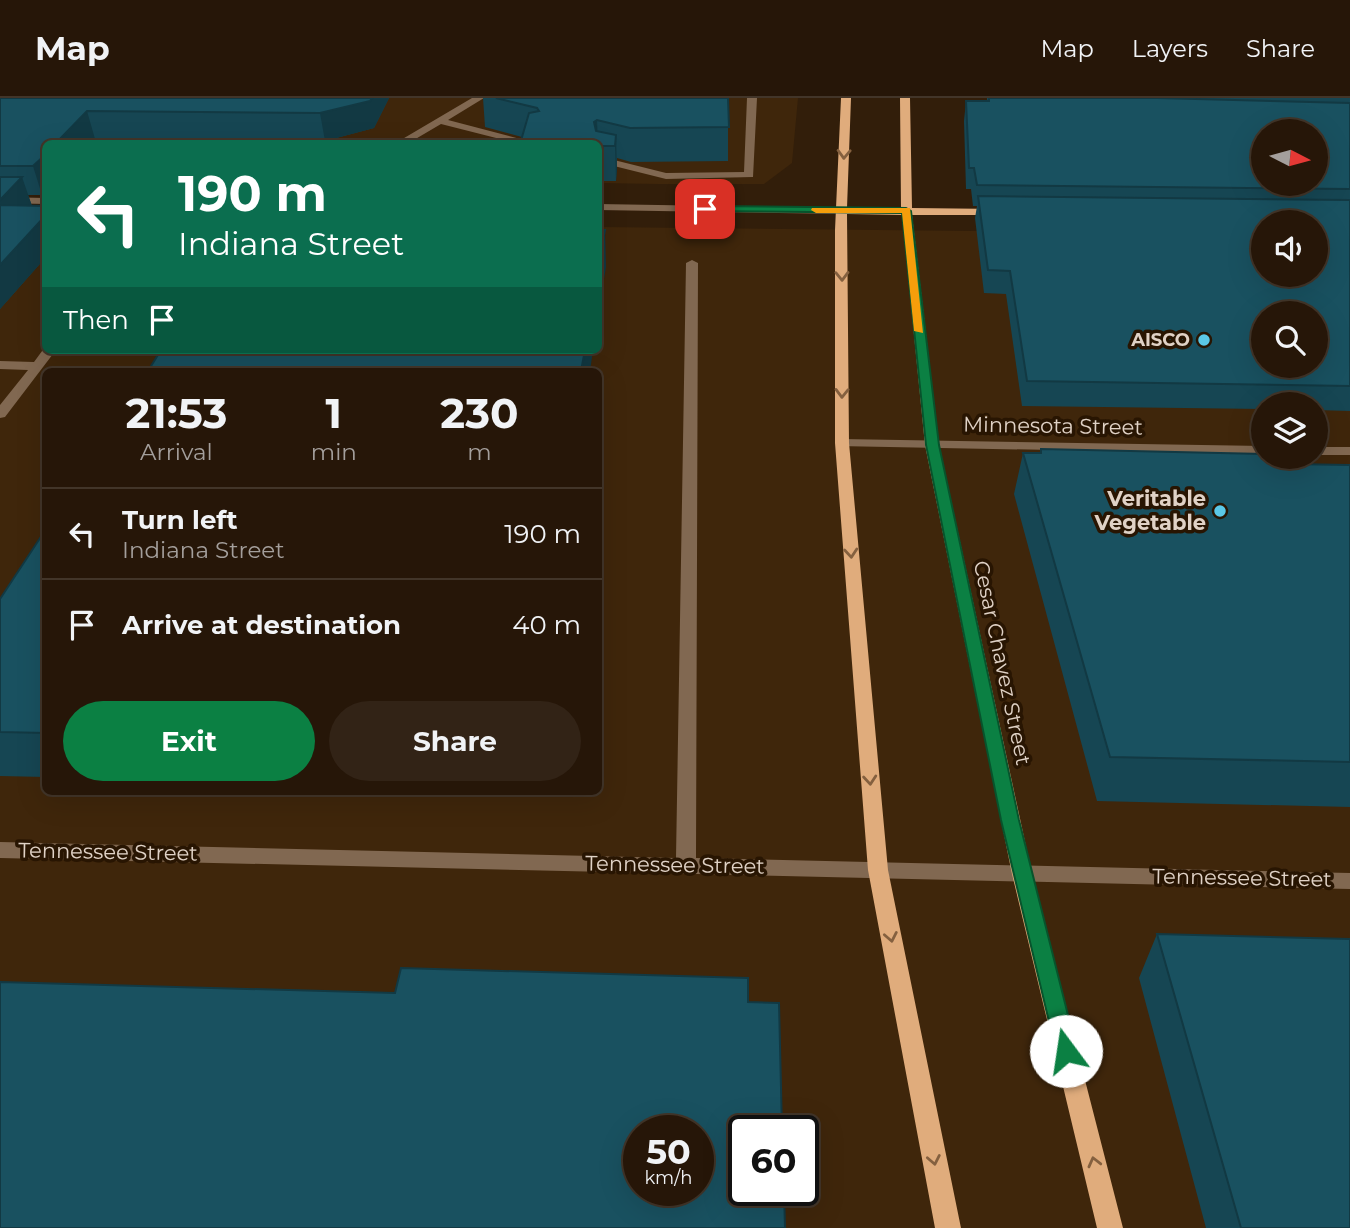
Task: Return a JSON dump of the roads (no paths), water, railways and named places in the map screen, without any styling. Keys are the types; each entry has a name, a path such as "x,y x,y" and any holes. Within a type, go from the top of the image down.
{"main road":[{"path":"846,98 842,211 842,443 877,870 948,1228"},
{"name":"Cesar Chavez Street","path":"905,98 904,187 932,445 1022,874 1110,1228"},
{"path":"842,211 1009,212"}],"street":[{"path":"406,140 478,98"},
{"path":"602,160 666,176 749,175 752,98"},
{"path":"438,120 518,140"},
{"path":"0,200 42,201"},
{"path":"602,207 842,211"},
{"path":"687,865 692,262"},
{"path":"0,414 47,354"},
{"path":"0,365 37,366"},
{"name":"Minnesota Street","path":"842,443 1251,450"},
{"path":"1328,451 1350,452"},
{"name":"Tennessee Street","path":"0,850 1350,881"}],"place":[{"name":"AISCO","path":"1204,340"},
{"name":"Veritable Vegetable","path":"1220,511"}]}
